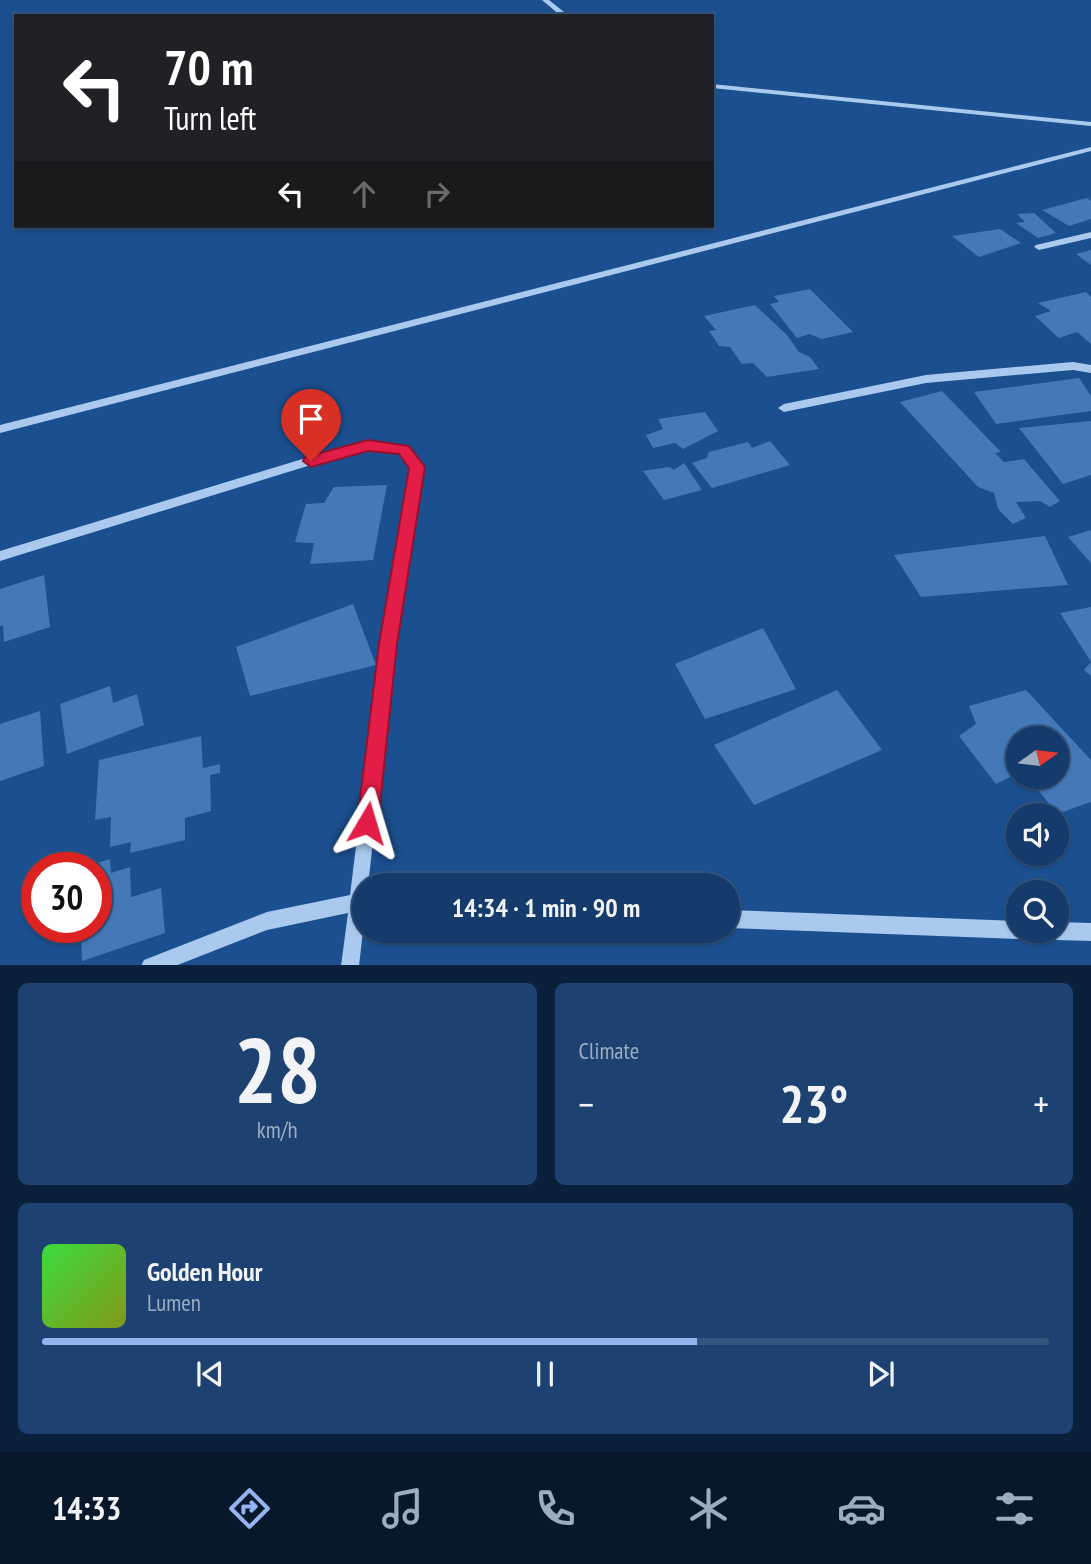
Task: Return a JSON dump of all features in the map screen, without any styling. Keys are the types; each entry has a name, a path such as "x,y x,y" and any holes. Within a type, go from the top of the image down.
{"street":[{"path":"545,0 563,14"},
{"path":"714,86 1091,124"},
{"path":"0,429 1091,149"},
{"path":"1039,247 1091,235"},
{"path":"784,408 926,379 1073,366 1091,369"},
{"path":"0,556 336,453 368,445 404,449 417,467 388,644 364,873"},
{"path":"150,965 267,922 352,902"},
{"path":"740,919 1006,930"},
{"path":"1069,931 1091,932"},
{"path":"351,965 354,943"}],"building":[{"path":"1087,198 1091,201 1091,219 1069,226 1042,210"},
{"path":"1034,213 1056,233 1038,238 1016,223 1025,222 1017,214"},
{"path":"1000,229 1021,243 979,257 952,236"},
{"path":"1091,250 1091,265 1076,254"},
{"path":"810,289 853,332 822,339 809,334 797,338 770,304 779,302 774,296"},
{"path":"1086,292 1091,297 1091,344 1077,332 1059,338 1035,316 1051,311 1038,303"},
{"path":"755,305 787,335 799,352 810,357 819,369 767,377 753,363 742,364 730,347 719,346 709,331 716,330 704,316"},
{"path":"1079,378 1091,396 1091,411 996,424 974,392"},
{"path":"942,391 1001,452 995,453 1004,462 1024,459 1060,501 1050,507 1040,501 1016,502 1026,518 1013,524 998,509 994,493 978,487 900,402"},
{"path":"705,412 718,431 683,449 675,443 653,448 646,435 663,429 658,419"},
{"path":"1091,421 1091,475 1063,484 1019,428"},
{"path":"770,441 790,465 712,488 692,463 707,458 709,452 748,442 752,448"},
{"path":"684,463 702,490 664,500 643,471 669,467 674,470"},
{"path":"387,485 373,560 310,564 314,543 295,542 306,504 324,503 334,487"},
{"path":"1091,530 1091,563 1068,537"},
{"path":"1045,536 1068,585 921,597 894,555"},
{"path":"44,575 50,627 4,642 3,625 0,626 0,589"},
{"path":"353,604 376,665 250,696 236,647"},
{"path":"1091,607 1091,662 1060,613"},
{"path":"763,628 796,689 705,719 675,664"},
{"path":"1091,662 1091,676 1084,670"},
{"path":"110,686 113,703 137,694 144,725 67,754 60,704"},
{"path":"837,690 882,750 754,805 714,745"},
{"path":"1026,690 1059,726 1006,726 1006,779 996,784 959,736 976,724 969,706"},
{"path":"40,711 44,766 0,781 0,724"},
{"path":"201,736 203,768 220,764 220,773 210,775 211,811 185,818 185,840 130,853 131,842 110,847 111,817 95,820 99,760"},
{"path":"1069,736 1091,760 1091,802 1069,810 1069,803 1048,803 1037,789 1069,789"},
{"path":"130,867 131,897 161,888 165,933 82,961 81,943 112,943 112,873"}],"route":[{"path":"311,461 368,445 404,449 417,467 388,644 367,823"}]}
